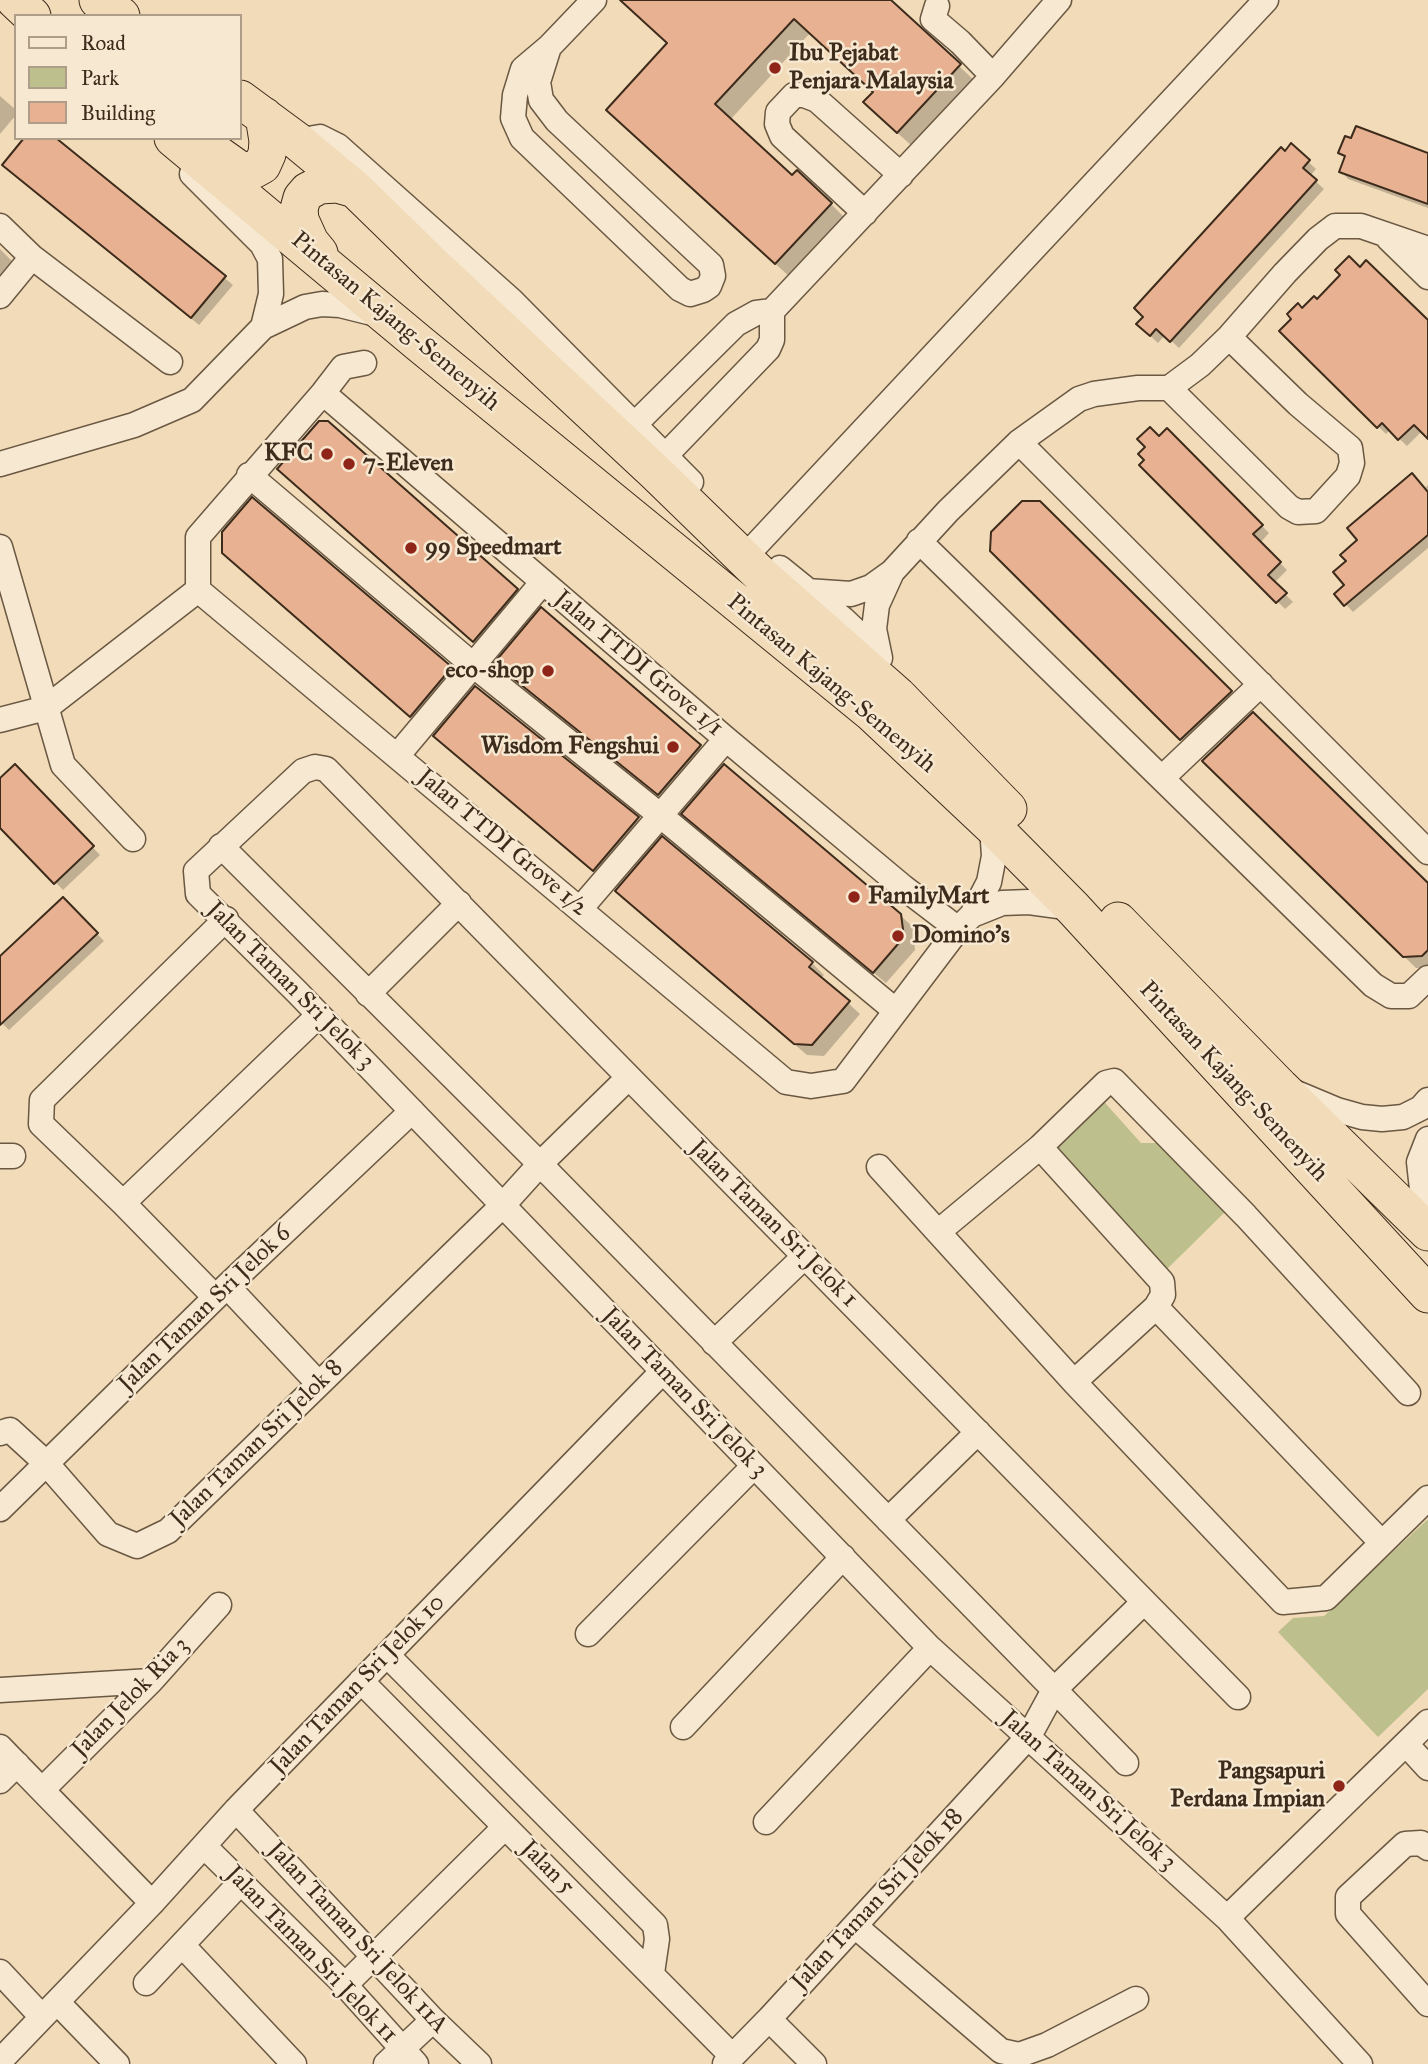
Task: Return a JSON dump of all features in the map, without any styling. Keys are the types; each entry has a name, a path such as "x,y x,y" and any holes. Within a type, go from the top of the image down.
{"highway":[{"path":"15,0 30,14"},
{"path":"99,0 118,14"},
{"path":"199,140 241,172 262,165 267,154 252,108"},
{"name":"Pintasan Kajang-Semenyih","path":"252,108 355,188 434,266 656,472 761,575 897,695 1280,1087 1428,1232"},
{"name":"Pintasan Kajang-Semenyih","path":"175,140 387,317 873,714 992,826 1073,908 1428,1294"},
{"path":"341,278 310,242 300,220 299,209 302,198 308,191 320,186 337,184 355,188"}],"street":[{"path":"549,47 538,82 541,100 557,121 711,265 713,276 709,286 703,290 690,293 680,289 522,138 513,118 515,95 523,69 549,47 594,0"},
{"path":"634,425 736,324 755,313 772,311 901,176 1059,0"},
{"path":"756,545 1266,0"},
{"path":"937,6 933,19 993,76"},
{"path":"865,213 782,136 777,124 778,112 794,95 804,95 817,100 901,176"},
{"path":"297,141 320,137 338,146 511,300 756,545 877,651"},
{"path":"160,140 262,244 270,259 272,276 263,327"},
{"path":"0,226 32,257 170,362"},
{"path":"806,591 851,594 871,587 892,572 919,541 1020,442 1064,408 1094,394 1138,388 1169,388 1200,365 1229,337 1285,273 1318,239 1335,226 1361,226 1428,249"},
{"path":"1387,236 1428,278"},
{"path":"0,296 32,257"},
{"path":"0,464 134,425 192,400 263,327 305,307 340,305 387,317"},
{"path":"665,456 768,349 772,340 772,311"},
{"path":"1169,388 1289,507 1298,512 1316,511 1348,476 1352,463 1350,448 1298,404 1229,337"},
{"path":"0,720 46,708 198,590 198,537 343,367 364,363"},
{"name":"Jalan TTDI Grove 1/1","path":"323,393 542,583 903,887 965,922"},
{"path":"1020,442 1428,852"},
{"path":"249,475 472,666 661,816 896,1011"},
{"path":"919,541 1373,985 1391,996 1409,996 1428,978"},
{"path":"0,547 63,765 133,839"},
{"path":"892,572 877,606 874,629 877,651 897,695"},
{"path":"397,756 542,583"},
{"name":"Jalan TTDI Grove 1/2","path":"198,590 786,1082 811,1086 843,1081 965,922 989,882 994,856 992,826"},
{"path":"1162,778 1261,684"},
{"path":"580,909 726,739"},
{"name":"Jalan Taman Sri Jelok 1","path":"303,771 315,767 326,769 1238,1697"},
{"name":"Jalan Taman Sri Jelok 3","path":"303,771 196,870 198,894 320,1015 930,1648 1029,1735 1227,1918 1360,2064"},
{"name":"Jalan Taman Sri Jelok 3","path":"221,846 540,1164 1126,1763"},
{"path":"965,922 1002,902 1029,902 1073,908"},
{"path":"368,994 459,903"},
{"path":"226,919 42,1100 41,1124 318,1384"},
{"path":"123,1203 320,1015"},
{"name":"Jalan Taman Sri Jelok 8","path":"0,1433 10,1430 47,1463 108,1534 137,1546 168,1531 503,1205 540,1164 628,1078"},
{"path":"938,1232 1040,1147 1106,1083 1114,1081 1246,1216 1408,1393"},
{"path":"1280,1087 1338,1110 1382,1119 1403,1117 1421,1108 1428,1100"},
{"name":"Jalan Taman Sri Jelok 6","path":"0,1509 221,1291 412,1111"},
{"path":"1428,1139 1419,1162 1422,1189 1428,1206"},
{"path":"1040,1147 1162,1282 1163,1295 1156,1307 1074,1382"},
{"path":"879,1167 1074,1382 1283,1602 1326,1598 1428,1498"},
{"path":"714,1343 805,1256"},
{"path":"1156,1307 1382,1543"},
{"name":"Jalan Taman Sri Jelok 10","path":"0,2061 205,1847 236,1810 663,1371"},
{"path":"888,1520 978,1432"},
{"path":"589,1634 754,1465"},
{"path":"683,1727 843,1558"},
{"name":"Jalan Taman Sri Jelok 18","path":"728,2060 769,2019 1029,1735 1054,1689 1144,1602"},
{"name":"Jalan Jelok Ria 3","path":"42,1790 151,1681 219,1605"},
{"path":"766,1822 930,1648"},
{"path":"387,1655 655,1925 657,1939 652,1973"},
{"path":"0,1690 151,1681"},
{"name":"Jalan 5","path":"361,1681 652,1973 728,2060"},
{"path":"1227,1918 1428,1722"},
{"path":"1406,1744 1428,1768"},
{"path":"6,1764 42,1790 152,1903"},
{"name":"Jalan Taman Sri Jelok 11A","path":"236,1810 433,2020 479,2064"},
{"path":"345,1985 505,1826"},
{"path":"1428,1848 1421,1843 1405,1844 1348,1897 1348,1914 1428,2004"},
{"name":"Jalan Taman Sri Jelok 11","path":"205,1847 345,1985 401,2059"},
{"path":"145,1983 241,1882"},
{"path":"855,1926 1001,2051 1020,2055 1047,2045 1136,1999"},
{"path":"182,1945 294,2064"},
{"path":"0,1972 117,2064"},
{"path":"769,2019 814,2064"},
{"path":"401,2059 433,2020"}],"green space":[{"path":"1098,1095 1141,1143 1159,1143 1226,1211 1165,1271 1047,1148"},
{"path":"1428,1519 1428,1689 1378,1737 1278,1632 1293,1618 1324,1616"}],"building":[{"path":"620,0 891,0 961,64 897,133 863,102 873,92 794,19 715,104 792,175 797,170 832,203 775,264 606,110 667,43"},
{"path":"1356,126 1428,153 1428,204 1339,172 1345,156 1338,153 1345,136 1351,138"},
{"path":"22,140 58,140 226,276 191,318 2,165"},
{"path":"1291,143 1310,160 1303,168 1317,180 1170,342 1156,329 1150,336 1136,324 1143,317 1134,308 1281,147 1285,151"},
{"path":"1349,256 1360,267 1366,260 1428,320 1428,439 1414,425 1398,440 1382,423 1377,428 1279,331 1291,319 1287,314 1298,303 1302,308 1314,296 1317,299 1340,275 1335,270"},
{"path":"319,421 328,421 518,589 473,642 277,469"},
{"path":"1150,427 1159,436 1167,428 1263,525 1253,534 1281,562 1268,575 1287,593 1276,603 1139,465 1144,460 1138,454 1145,447 1137,439"},
{"path":"1412,473 1428,492 1428,535 1344,606 1334,594 1344,585 1333,572 1346,561 1340,555 1357,540 1347,528"},
{"path":"252,497 452,667 410,717 222,553 222,532"},
{"path":"1022,501 1040,501 1232,691 1180,740 990,551 991,532"},
{"path":"541,607 701,745 658,795 494,663"},
{"path":"475,686 639,817 593,871 433,736"},
{"path":"1253,712 1428,883 1428,950 1422,956 1403,957 1202,761"},
{"path":"15,764 94,846 54,884 0,828 0,778"},
{"path":"724,764 901,914 904,937 873,973 681,814"},
{"path":"662,836 813,962 809,967 850,1001 812,1045 794,1044 615,891"},
{"path":"63,897 98,933 0,1025 0,956"}],"place":[{"name":"Ibu Pejabat Penjara Malaysia","path":"775,68"},
{"name":"KFC","path":"327,454"},
{"name":"7-Eleven","path":"349,464"},
{"name":"99 Speedmart","path":"411,548"},
{"name":"eco-shop","path":"548,671"},
{"name":"Wisdom Fengshui","path":"673,747"},
{"name":"FamilyMart","path":"854,897"},
{"name":"Domino's","path":"898,936"},
{"name":"Pangsapuri Perdana Impian","path":"1339,1786"}]}
